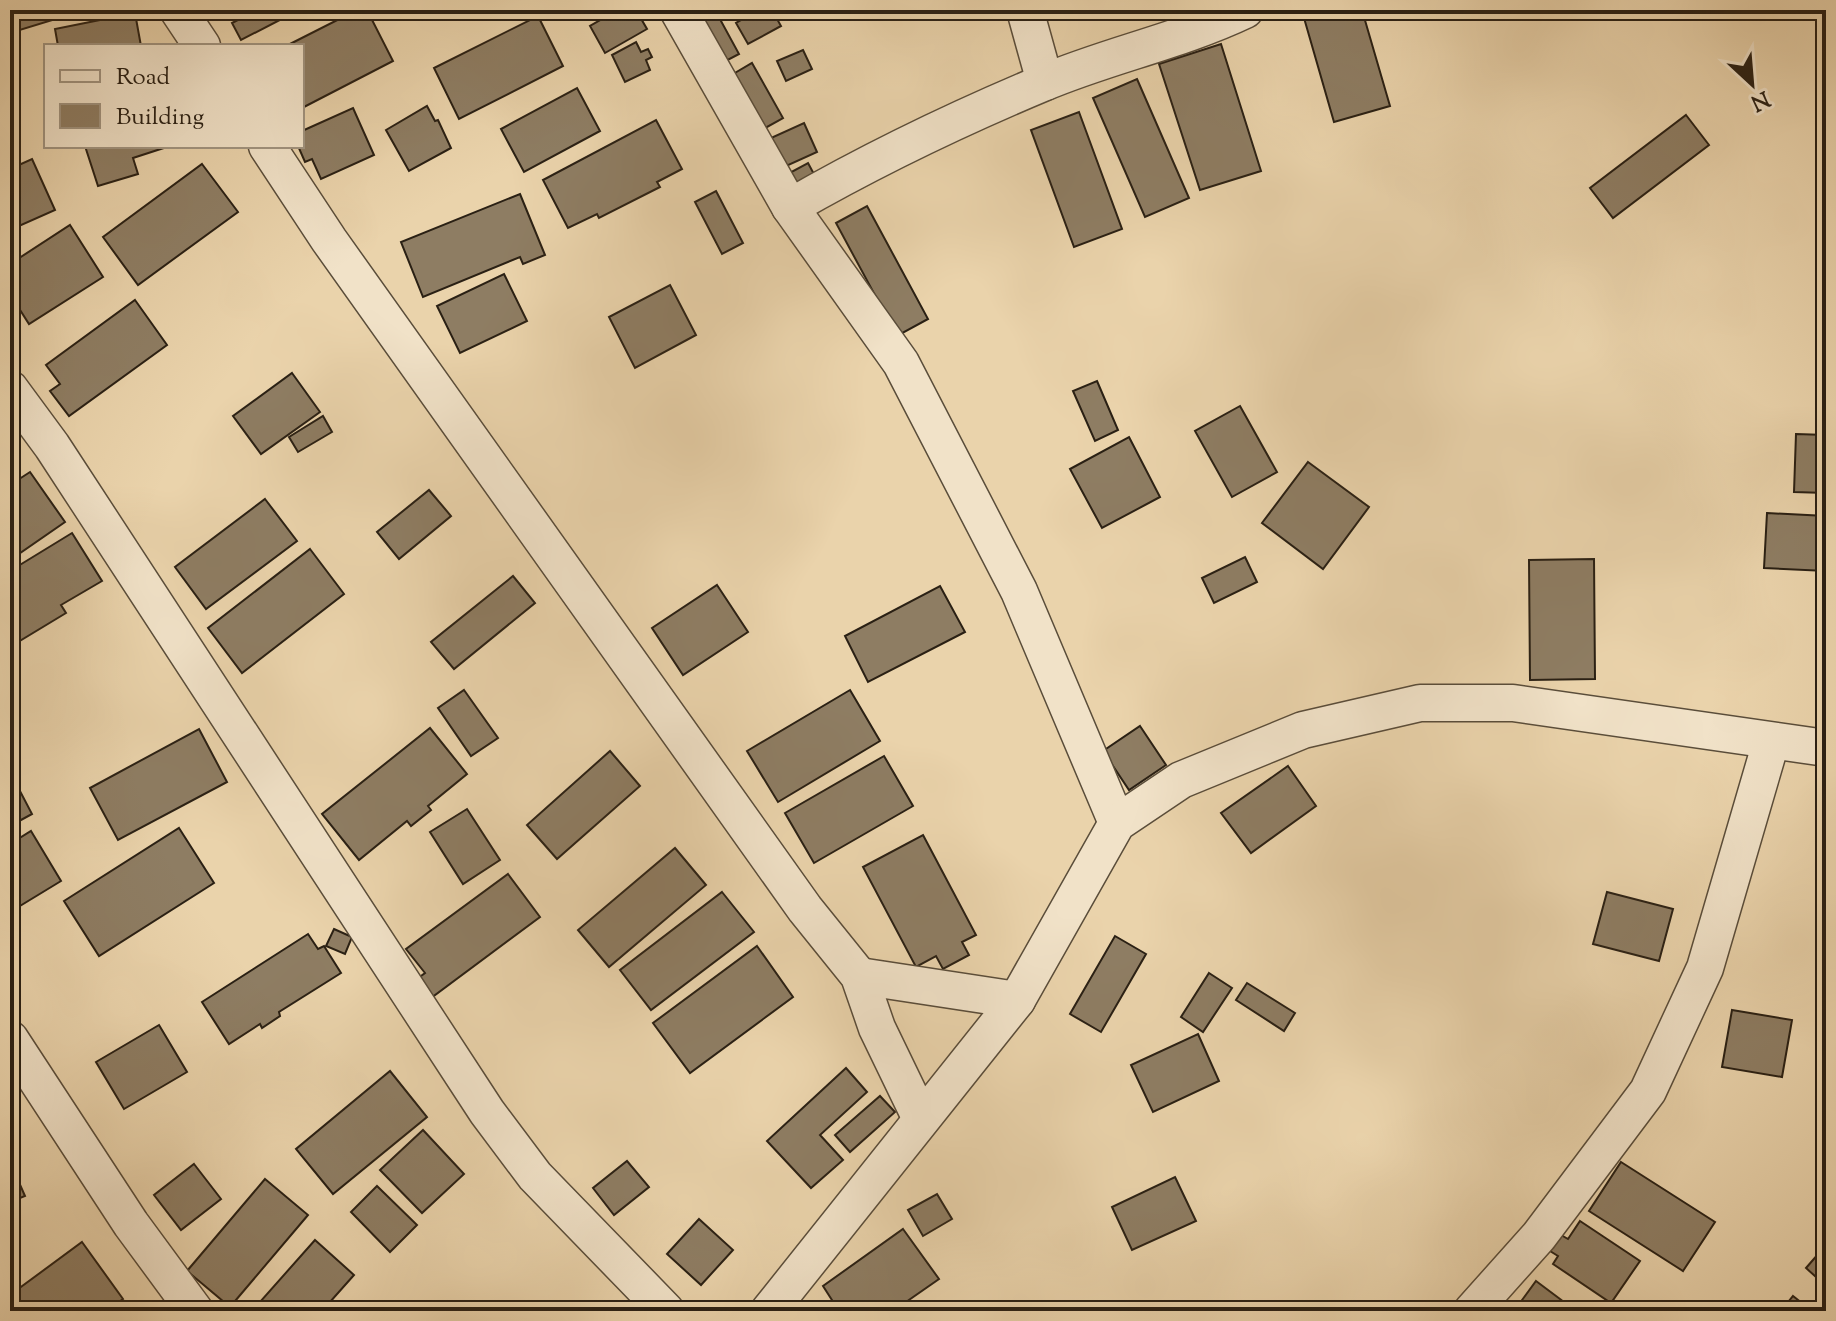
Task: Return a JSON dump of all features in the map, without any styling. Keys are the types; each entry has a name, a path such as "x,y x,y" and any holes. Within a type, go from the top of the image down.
{"street":[{"path":"178,10 201,44"},
{"path":"678,10 790,207 901,363 1019,591 1117,823"},
{"path":"1025,10 1045,82"},
{"path":"790,207 831,184 1045,82 1202,31 1245,10"},
{"path":"268,148 329,240 805,909 859,976 877,1028 921,1119"},
{"path":"10,389 52,446 487,1112 535,1176 666,1311"},
{"path":"769,1311 1017,1000 1117,823 1181,780 1303,730 1420,703 1513,703 1826,748"},
{"path":"1472,1311 1539,1236 1648,1091 1705,968 1771,742"},
{"path":"859,976 1017,1000"},
{"path":"10,1039 131,1224 195,1311"}],"building":[{"path":"10,10 85,10 10,33"},
{"path":"257,10 299,10 241,40 232,23"},
{"path":"357,10 367,10 393,61 304,107 304,44 290,44"},
{"path":"618,10 636,10 647,29 605,53 590,26"},
{"path":"693,10 715,10 739,54 722,63"},
{"path":"759,10 772,10 781,26 748,44 736,23"},
{"path":"1362,10 1390,106 1334,122 1302,11"},
{"path":"135,13 141,44 58,44 55,29"},
{"path":"538,16 563,66 459,119 434,68"},
{"path":"636,42 641,52 648,49 652,57 646,60 650,70 625,82 612,55"},
{"path":"1221,44 1261,171 1200,190 1159,64"},
{"path":"803,50 812,69 786,81 777,61"},
{"path":"752,63 783,118 758,132 728,77"},
{"path":"1137,79 1189,198 1145,217 1093,98"},
{"path":"577,88 600,131 524,172 501,129"},
{"path":"427,106 435,121 438,120 451,148 409,171 386,130"},
{"path":"353,108 374,155 321,179 312,159 305,162 299,148 304,148 304,130"},
{"path":"1079,112 1122,229 1074,247 1031,130"},
{"path":"1686,115 1709,145 1613,218 1590,188"},
{"path":"656,120 682,169 657,182 660,187 599,218 597,214 568,228 543,180"},
{"path":"804,123 817,152 784,167 771,138"},
{"path":"86,148 164,148 133,158 138,174 98,186"},
{"path":"32,159 55,210 10,230 10,169"},
{"path":"808,163 815,176 790,189 784,176"},
{"path":"202,164 238,212 138,285 103,237"},
{"path":"716,191 743,243 722,254 695,202"},
{"path":"520,194 545,255 523,264 520,257 423,297 401,242"},
{"path":"867,206 928,319 897,336 836,223"},
{"path":"70,225 103,277 29,324 20,310 10,317 10,264"},
{"path":"504,274 527,321 460,353 437,306"},
{"path":"670,285 696,335 635,368 609,317"},
{"path":"135,300 167,345 69,416 50,391 60,384 46,365"},
{"path":"292,373 320,412 261,454 233,416"},
{"path":"1097,381 1118,430 1095,441 1073,391"},
{"path":"1240,406 1277,472 1232,497 1195,431"},
{"path":"323,416 332,432 298,452 289,437"},
{"path":"1796,434 1826,435 1826,493 1794,492"},
{"path":"1129,437 1160,497 1102,528 1070,469"},
{"path":"1308,462 1369,507 1323,569 1262,523"},
{"path":"30,472 65,522 10,560 10,485"},
{"path":"429,490 451,516 399,559 377,532"},
{"path":"265,499 297,541 206,609 175,567"},
{"path":"1767,513 1826,516 1826,571 1764,568"},
{"path":"72,533 102,581 61,605 66,613 13,645 10,571"},
{"path":"310,549 344,594 242,673 208,628"},
{"path":"1245,557 1257,582 1214,603 1202,578"},
{"path":"1594,559 1595,679 1530,680 1529,560"},
{"path":"513,576 535,603 454,669 431,642"},
{"path":"717,585 748,632 683,675 652,628"},
{"path":"940,586 965,632 868,682 845,636"},
{"path":"464,690 498,738 471,756 438,708"},
{"path":"850,690 880,741 778,802 747,751"},
{"path":"1140,726 1166,765 1129,790 1103,751"},
{"path":"430,728 467,774 428,806 431,810 411,826 407,821 359,860 322,814"},
{"path":"199,729 227,782 118,840 90,788"},
{"path":"610,751 640,786 557,859 527,825"},
{"path":"884,756 913,806 814,863 785,813"},
{"path":"1288,766 1316,806 1251,853 1221,813"},
{"path":"10,772 32,814 10,826"},
{"path":"467,809 500,860 463,884 430,832"},
{"path":"179,828 214,883 99,956 64,901"},
{"path":"31,831 61,881 10,912 10,844"},
{"path":"923,835 976,935 962,942 969,955 943,969 936,956 916,967 863,867"},
{"path":"675,848 706,885 609,967 578,930"},
{"path":"508,874 540,917 431,998 417,979 425,973 406,949"},
{"path":"722,892 754,932 651,1010 620,970"},
{"path":"1607,892 1673,909 1659,961 1593,944"},
{"path":"334,929 352,937 345,954 326,946"},
{"path":"308,934 318,949 324,946 341,973 279,1012 280,1016 262,1028 260,1024 229,1044 202,1002"},
{"path":"1115,936 1146,954 1101,1032 1070,1014"},
{"path":"757,946 793,997 690,1073 653,1023"},
{"path":"1209,973 1232,988 1203,1032 1181,1017"},
{"path":"1247,983 1295,1013 1284,1031 1236,1000"},
{"path":"1732,1010 1792,1020 1782,1077 1722,1067"},
{"path":"159,1025 187,1072 124,1109 96,1062"},
{"path":"1198,1034 1219,1081 1153,1112 1131,1065"},
{"path":"846,1068 867,1092 820,1135 843,1160 811,1188 767,1141"},
{"path":"390,1071 427,1117 333,1194 296,1149"},
{"path":"880,1096 895,1112 850,1152 835,1135"},
{"path":"423,1130 464,1174 422,1213 380,1170"},
{"path":"627,1161 649,1187 614,1215 593,1188"},
{"path":"10,1162 25,1196 10,1202"},
{"path":"1621,1162 1715,1222 1683,1271 1589,1211"},
{"path":"194,1164 221,1199 181,1230 154,1195"},
{"path":"1175,1177 1196,1221 1132,1250 1112,1207"},
{"path":"265,1179 308,1215 230,1307 187,1271"},
{"path":"377,1186 417,1225 390,1252 351,1212"},
{"path":"937,1194 952,1219 923,1236 908,1210"},
{"path":"699,1219 733,1250 701,1285 667,1254"},
{"path":"1580,1221 1640,1261 1611,1303 1553,1264 1558,1256 1550,1251 1561,1235 1568,1239"},
{"path":"903,1229 939,1279 893,1311 839,1311 823,1286"},
{"path":"315,1240 354,1275 322,1311 252,1311"},
{"path":"82,1242 123,1299 106,1311 10,1311 10,1295"},
{"path":"1826,1245 1826,1286 1806,1268"},
{"path":"1536,1281 1576,1311 1514,1311"},
{"path":"1793,1296 1812,1311 1781,1311"}]}
